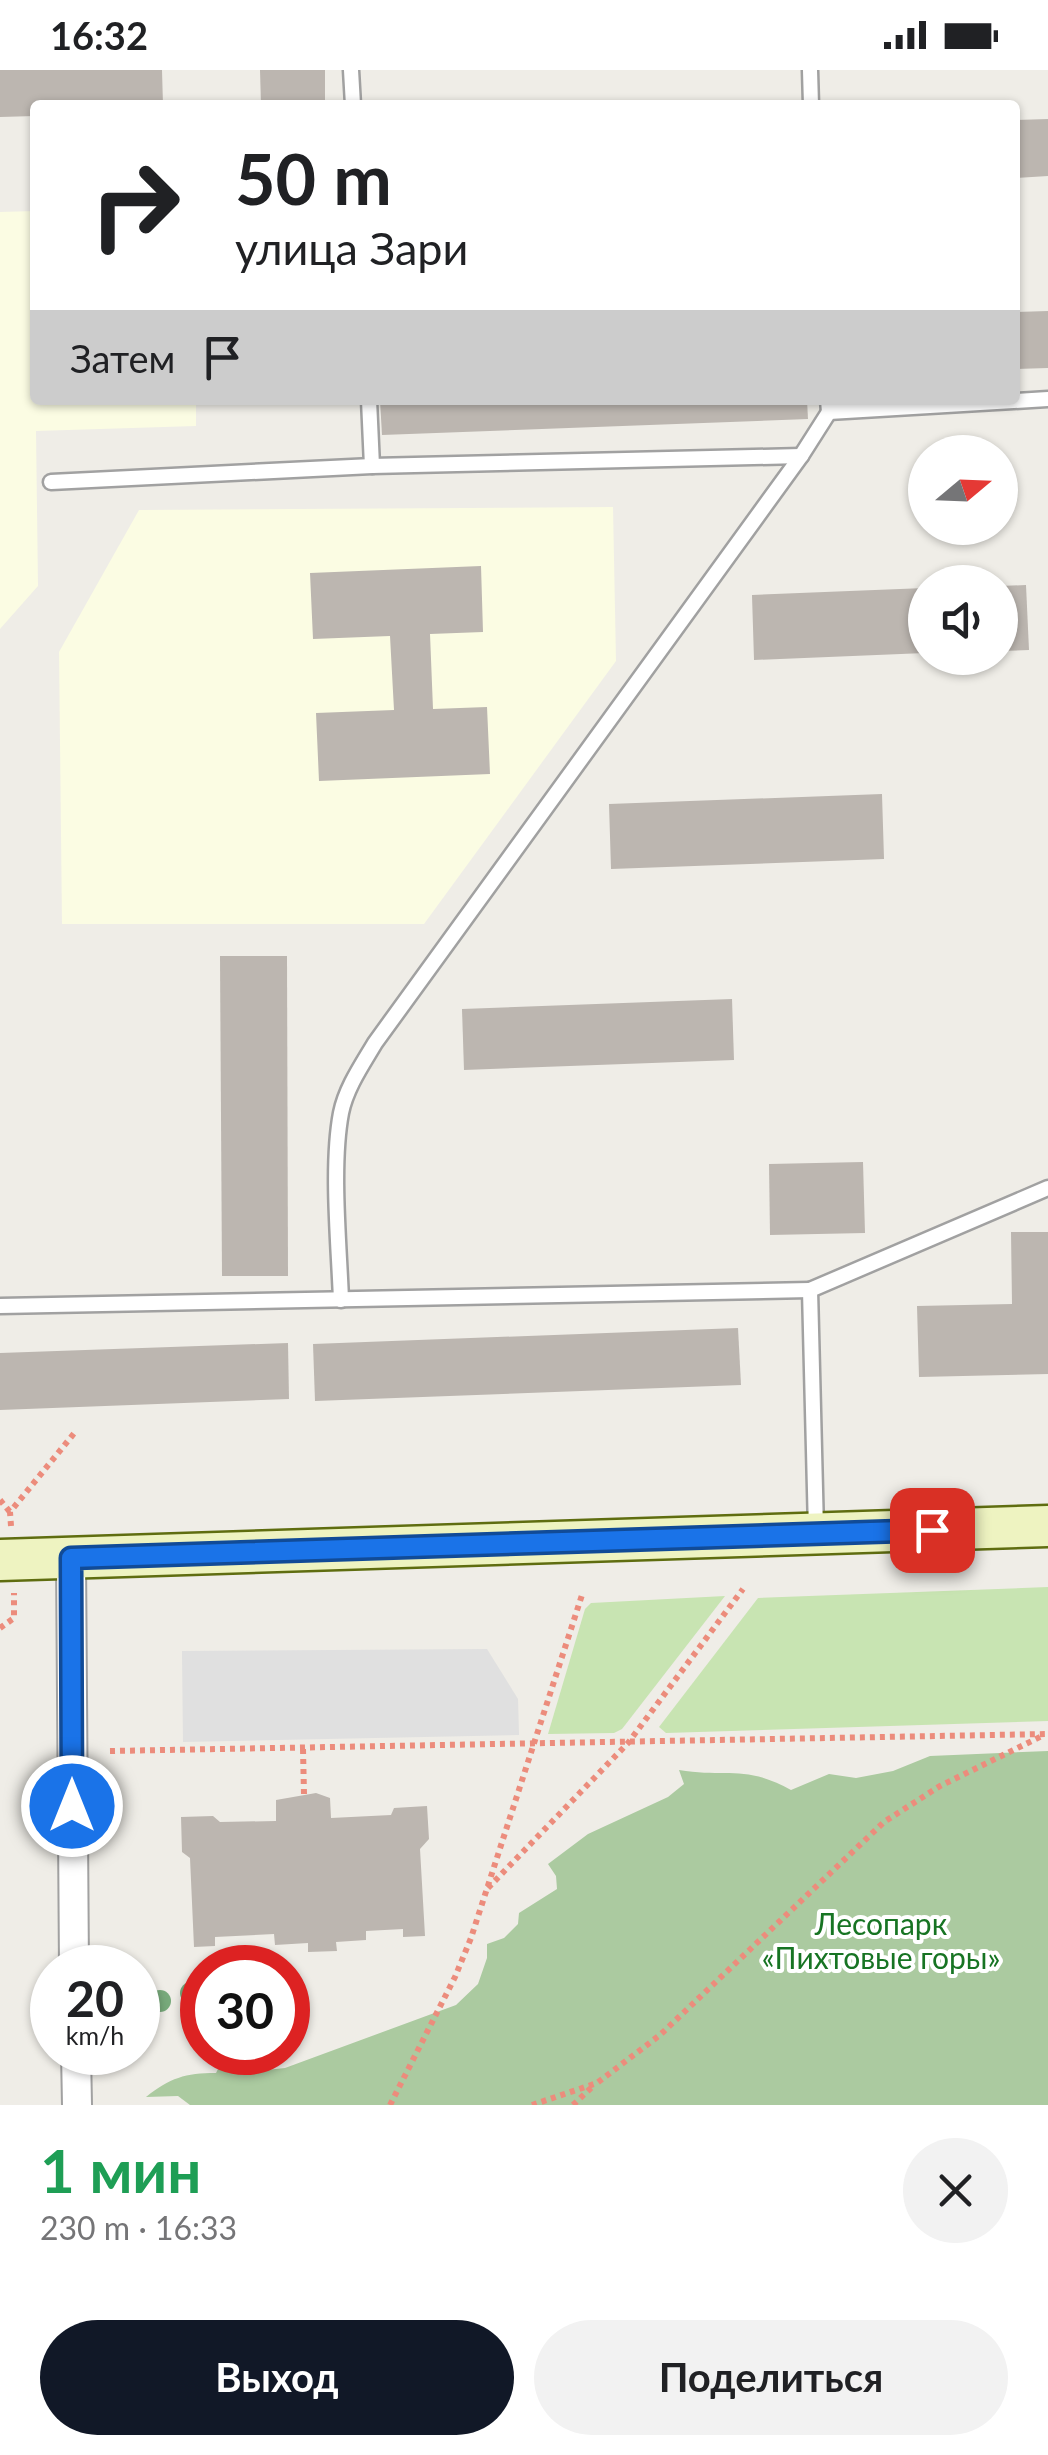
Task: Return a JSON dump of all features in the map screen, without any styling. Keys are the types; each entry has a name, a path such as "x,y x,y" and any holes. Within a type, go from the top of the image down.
{"street":[{"path":"0,1560 1048,1526"},
{"path":"71,1558 74,1945"},
{"path":"76,2075 77,2105"}],"lane":[{"path":"351,70 353,100"},
{"path":"810,70 811,100"},
{"path":"1020,399 1048,398"},
{"path":"369,405 372,466"},
{"path":"340,1300 338,1143 341,1110 354,1078 801,456 828,406 856,405"},
{"path":"50,482 372,466 801,456"},
{"path":"0,1306 810,1290 1048,1188"},
{"path":"810,1290 816,1533"}],"path":[{"path":"0,1500 10,1512"},
{"path":"486,1890 628,1743 743,1589"},
{"path":"390,2105 455,1977 582,1595"},
{"path":"110,1752 1048,1734"},
{"path":"573,2105 660,2034 884,1822 940,1786 1048,1734"},
{"path":"304,1749 304,1794"},
{"path":"532,2105 596,2083"}],"shaded area":[{"path":"30,211 30,405 196,405 196,426 36,431 38,586 0,629 0,212"},
{"path":"613,507 616,661 424,924 62,924 59,652 139,510"},
{"path":"487,1649 518,1699 519,1735 183,1742 182,1651"}],"green space":[{"path":"1048,1587 1048,1721 666,1733 659,1727 758,1598"},
{"path":"725,1596 622,1729 614,1733 548,1734 585,1609 591,1603"},
{"name":"Лесопарк «Пихтовые горы»","path":"1048,1751 1048,2105 190,2105 178,2096 146,2097 163,2085 191,2075 310,2075 310,2059 456,2005 478,1984 487,1958 487,1944 504,1938 518,1924 519,1913 557,1889 556,1876 548,1864 588,1834 668,1797 684,1784 679,1770 748,1774 791,1790 829,1774 856,1778 893,1771 930,1756"}],"building":[{"path":"0,70 162,70 163,100 30,100 30,116 0,117"},
{"path":"260,70 325,70 325,100 261,100"},
{"path":"1048,119 1048,176 1020,178 1020,120"},
{"path":"1048,311 1048,368 1020,369 1020,312"},
{"path":"380,405 807,405 808,419 382,435"},
{"path":"481,566 483,632 430,634 433,709 487,707 490,774 319,781 316,713 394,710 390,636 313,639 310,573"},
{"path":"1018,585 1026,585 1029,650 1018,650"},
{"path":"908,589 908,654 754,660 752,595"},
{"path":"882,794 884,859 611,869 609,804"},
{"path":"220,956 287,956 288,1276 222,1276"},
{"path":"732,999 734,1060 464,1070 462,1009"},
{"path":"863,1162 865,1233 770,1235 769,1164"},
{"path":"1011,1232 1048,1232 1048,1374 919,1377 917,1306 1012,1304"},
{"path":"738,1328 741,1385 315,1401 313,1344"},
{"path":"288,1343 289,1399 0,1410 0,1353"},
{"path":"316,1793 330,1798 331,1818 391,1815 394,1808 427,1806 429,1839 420,1849 425,1936 403,1937 403,1929 366,1931 366,1940 336,1942 337,1951 310,1952 308,1943 275,1945 274,1934 215,1937 215,1945 194,1945 190,1858 182,1852 181,1817 213,1816 220,1822 276,1821 276,1800"}],"route":[{"path":"72,1806 71,1558 932,1530"}]}
